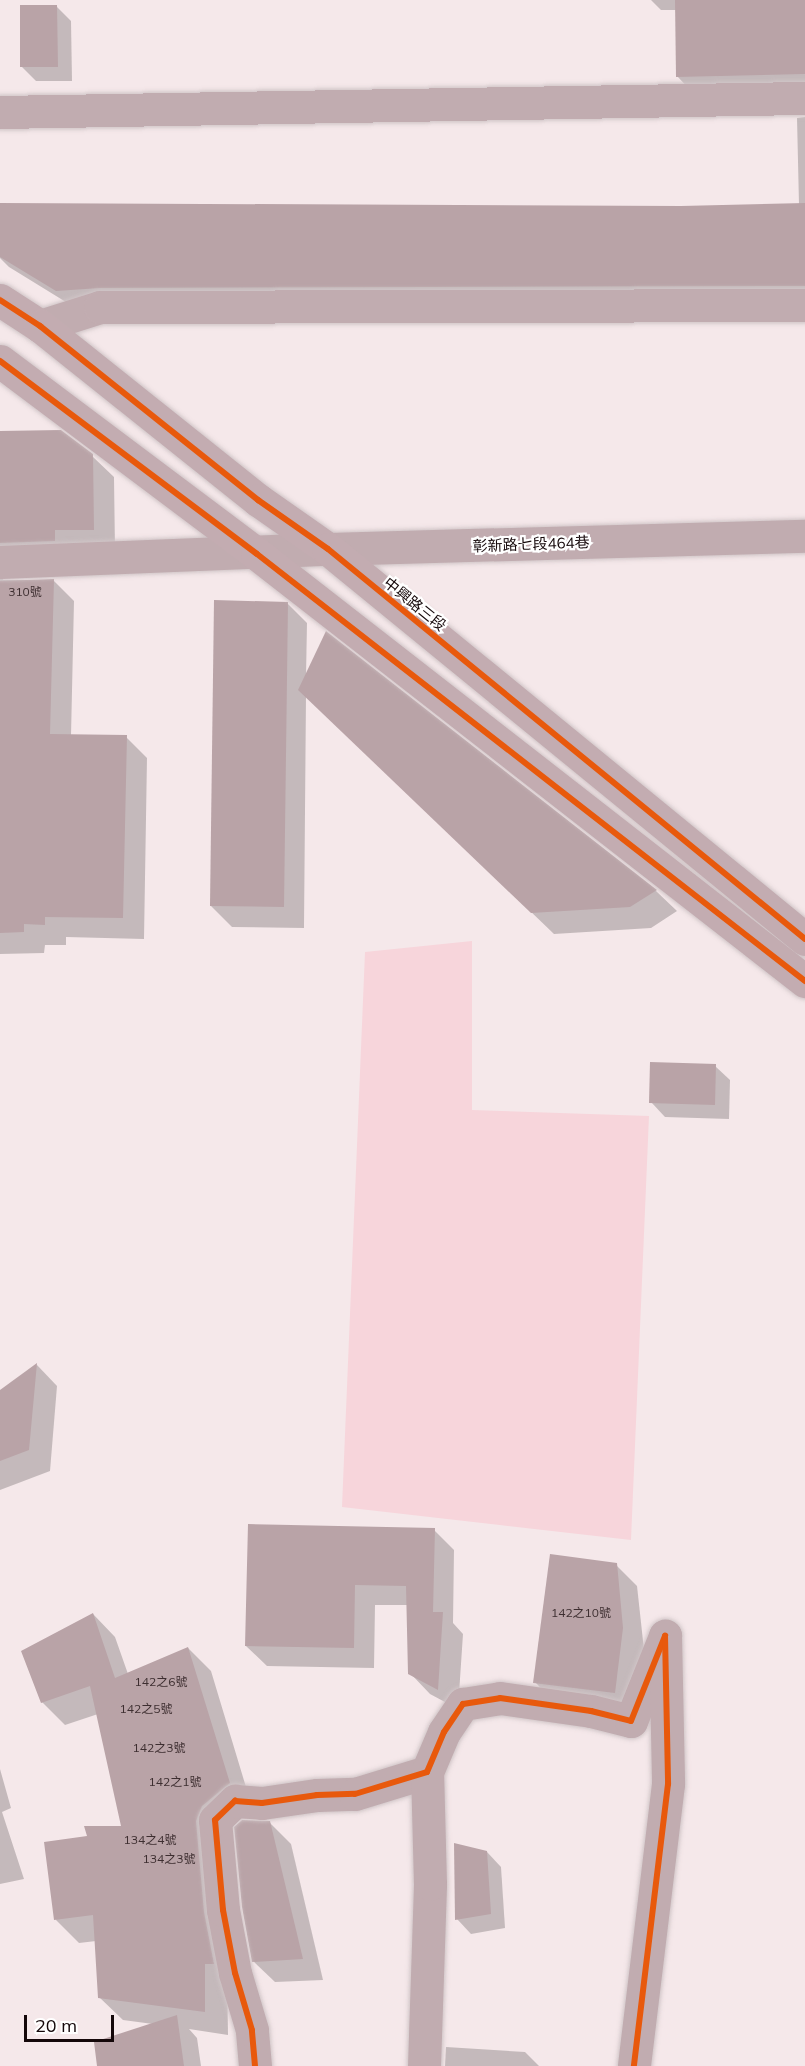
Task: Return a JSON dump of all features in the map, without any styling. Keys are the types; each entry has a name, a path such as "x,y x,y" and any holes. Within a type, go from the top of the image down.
{"main road":[{"name":"中興路三段","path":"0,300 40,326 258,500 328,549 805,939"},
{"path":"0,361 257,554 805,981"}],"street":[{"path":"0,112 805,98"},
{"path":"40,326 100,308 805,305"},
{"name":"彰新路七段464巷","path":"0,562 257,554 328,549 805,536"},
{"path":"424,2066 430,1884 427,1772 444,1732 463,1704 500,1698 591,1711 630,1720 664,1636 668,1784 634,2066"},
{"path":"255,2066 252,2030 235,1973 223,1910 215,1820 235,1801 262,1803 317,1795 355,1794 427,1772"}],"shaded area":[{"path":"472,941 472,1110 649,1116 631,1540 342,1507 365,952"}],"building":[{"path":"675,0 805,0 805,74 676,77"},
{"path":"20,5 57,5 58,67 20,67"},
{"path":"0,203 681,206 805,203 805,286 100,288 56,291 0,257"},
{"path":"61,430 93,454 94,530 55,530 55,541 0,543 0,431"},
{"path":"54,579 50,734 127,735 123,918 45,917 45,925 24,924 24,932 0,933 0,581"},
{"path":"214,600 288,602 284,907 210,906"},
{"path":"326,631 657,890 630,907 531,913 298,690"},
{"path":"650,1062 716,1064 715,1105 649,1103"},
{"path":"37,1363 29,1450 0,1461 0,1390"},
{"path":"248,1524 435,1528 433,1612 443,1612 438,1690 408,1674 406,1586 355,1585 354,1648 245,1646"},
{"path":"550,1554 617,1563 623,1628 615,1693 533,1683"},
{"path":"93,1613 115,1678 188,1647 230,1783 202,1806 196,1821 204,1912 214,1964 205,1964 205,2012 98,1998 93,1915 54,1920 44,1842 87,1836 84,1826 121,1826 90,1686 41,1703 21,1651"},
{"path":"242,1820 270,1821 303,1959 252,1962 242,1907 234,1827"},
{"path":"454,1843 487,1851 491,1914 455,1920"},
{"path":"177,2015 184,2066 97,2066 94,2042"}],"cycle path":[{"path":"0,300 40,326 258,500 328,549 805,939"},
{"path":"0,361 257,554 805,981"},
{"path":"255,2066 252,2030 235,1973 223,1910 215,1820 235,1801 262,1803 317,1795 355,1794 427,1772 444,1732 463,1704 500,1698 591,1711 631,1721 665,1636 668,1784 634,2066"}]}
